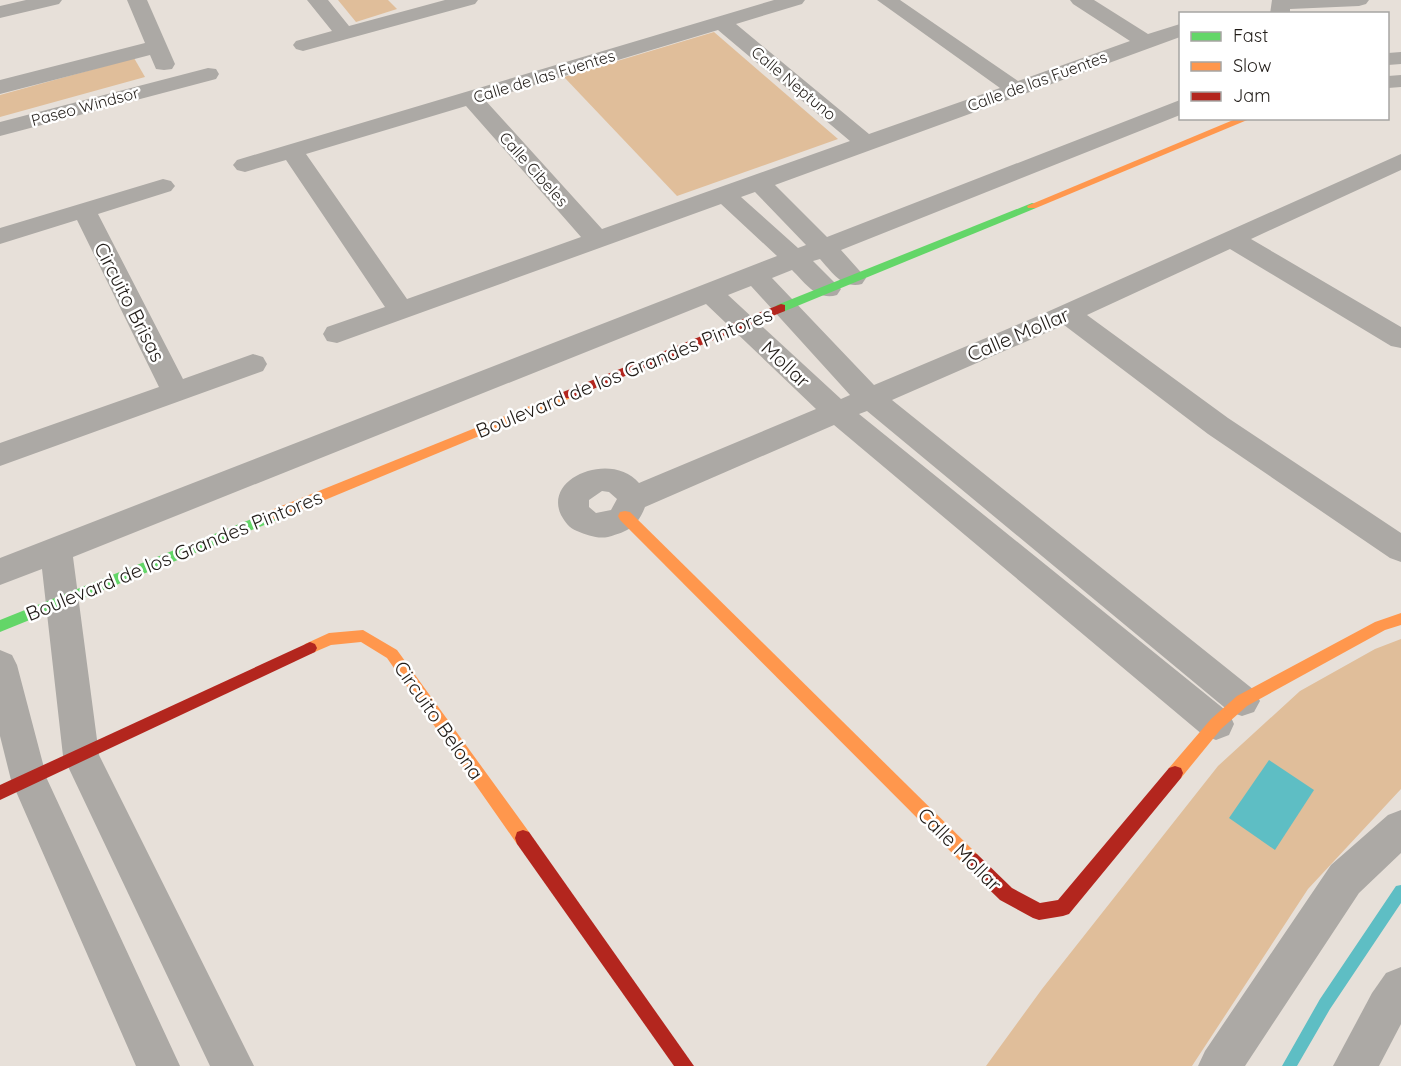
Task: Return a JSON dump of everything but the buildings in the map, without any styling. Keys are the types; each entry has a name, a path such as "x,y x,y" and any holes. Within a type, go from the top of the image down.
{"street":[{"path":"0,12 52,0"},
{"path":"137,0 158,46 170,82"},
{"path":"317,0 345,34"},
{"path":"303,45 345,34 409,7 468,0"},
{"name":"Calle de las Fuentes","path":"245,165 795,0"},
{"path":"887,0 1016,89"},
{"name":"Calle de las Fuentes","path":"1080,0 1146,42"},
{"path":"1278,6 1359,0"},
{"name":"Calle Neptuno","path":"722,22 866,143"},
{"name":"Calle de las Fuentes","path":"337,334 1179,30"},
{"path":"0,87 158,46"},
{"name":"Paseo Windsor","path":"0,129 170,82 208,74"},
{"name":"Calle Cibeles","path":"471,98 598,240"},
{"name":"Boulevard de los Grandes Pintores","path":"0,572 1179,107"},
{"name":"Boulevard de los Grandes Pintores","path":"0,626 1243,120"},
{"path":"292,151 401,310"},
{"name":"Calle Mollar","path":"1401,161 1066,313 836,411 629,508 1006,894 1039,912 1063,908 1216,724 1242,701 1380,626 1401,619"},
{"path":"1373,173 1401,187"},
{"path":"759,182 854,278"},
{"path":"0,236 163,186"},
{"path":"724,194 828,289"},
{"name":"Circuito Brisas","path":"84,210 176,393"},
{"path":"1230,238 1401,339"},
{"name":"Mollar","path":"755,275 869,397 1242,701"},
{"name":"Mollar","path":"710,293 836,411 1216,724"},
{"path":"1066,313 1218,426 1401,549"},
{"path":"0,455 253,364"},
{"path":"56,550 81,756 232,1066"},
{"name":"Circuito Belona","path":"15,787 329,639 363,636 392,654 685,1066"},
{"path":"0,665 15,787 158,1066"},
{"path":"1220,1066 1345,879 1401,828"},
{"path":"1355,1066 1387,1008 1401,988"}],"shaded area":[{"path":"338,0 388,0 397,9 356,22"},
{"path":"714,32 838,139 677,196 564,77"},
{"path":"134,58 145,77 0,117 0,95"},
{"path":"1401,639 1401,789 1308,889 1192,1066 986,1066 1042,989 1218,766 1300,691 1375,649"}],"water":[{"path":"1269,760 1314,790 1275,850 1229,818"}],"waterway":[{"path":"1289,1066 1325,1004 1401,891"}],"traffic: fast":[{"path":"781,308 1032,206"},
{"path":"0,626 274,515"}],"traffic: slow":[{"path":"1032,206 1243,120"},
{"path":"274,515 567,395"},
{"path":"625,516 971,860"},
{"path":"1175,773 1216,724 1242,701 1380,626 1401,619"},
{"path":"310,648 329,639 363,636 392,654 523,838"}],"traffic: jam":[{"path":"567,395 781,308"},
{"path":"0,793 310,648"},
{"path":"971,860 1006,894 1039,912 1063,908 1175,773"},
{"path":"523,838 685,1066"}]}
